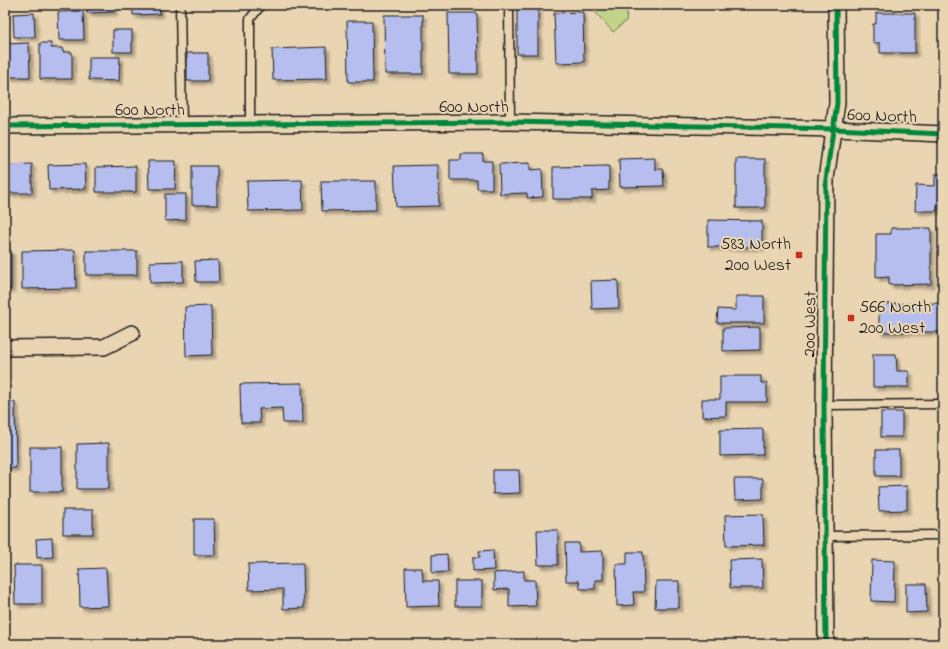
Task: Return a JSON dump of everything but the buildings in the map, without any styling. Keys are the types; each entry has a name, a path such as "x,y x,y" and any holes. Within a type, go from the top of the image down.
{"street":[{"name":"200 West","path":"826,644 824,405 826,179 837,103 836,5"},
{"name":"600 North","path":"5,126 510,122 834,129 943,134"},
{"path":"5,348 104,347 132,333"}],"lane":[{"path":"180,5 182,124"},
{"path":"250,124 250,19 261,5"},
{"path":"509,5 510,122"},
{"path":"824,405 943,404"},
{"path":"825,536 943,535"}],"green space":[{"path":"589,5 628,5 626,21 613,32"}],"cycle path":[{"path":"826,644 824,405 826,179 837,103 836,5"},
{"path":"5,126 510,122 834,129 943,134"}],"place":[{"name":"583 North 200 West","path":"799,255"},
{"name":"566 North 200 West","path":"851,318"}]}
